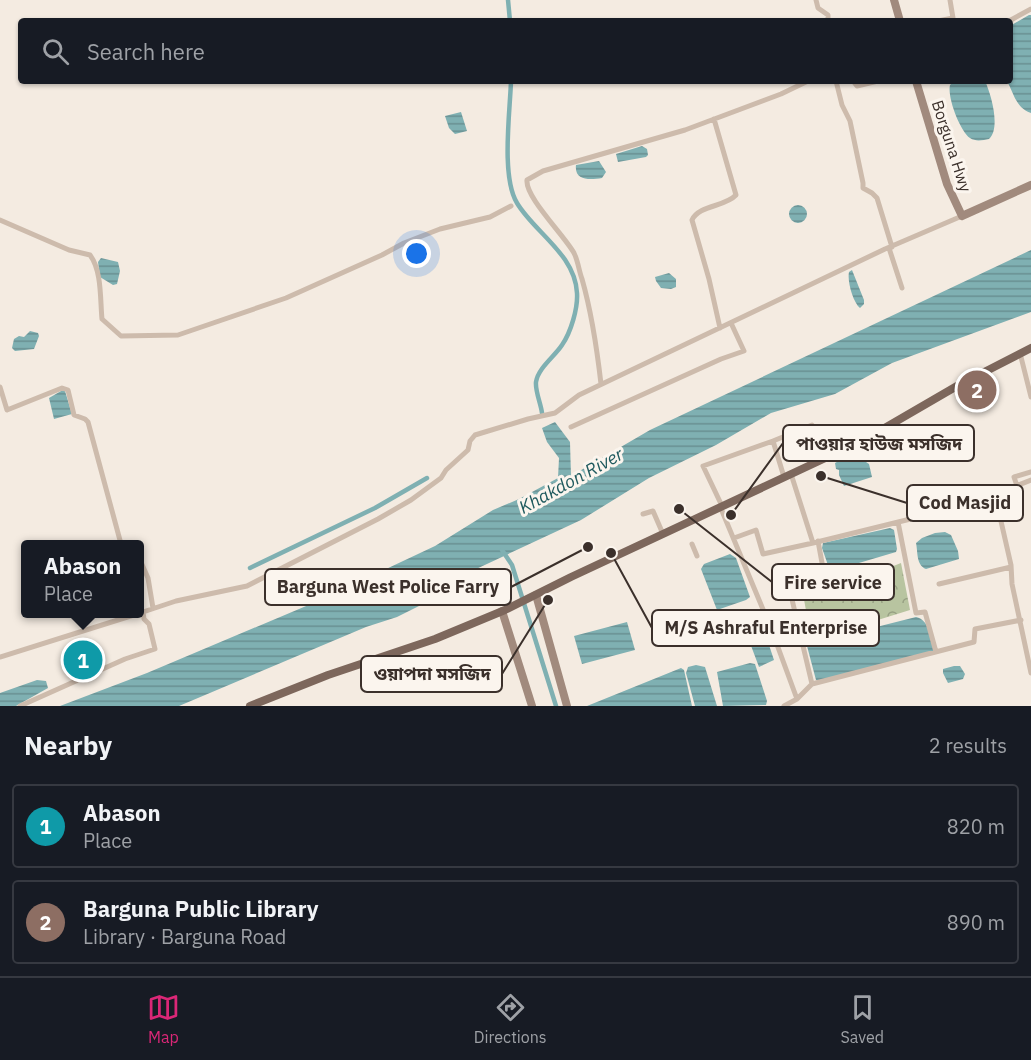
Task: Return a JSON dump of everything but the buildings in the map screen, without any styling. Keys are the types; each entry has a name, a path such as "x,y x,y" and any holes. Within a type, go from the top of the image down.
{"main road":[{"path":"535,596 556,589 722,508 897,427 1031,350"},
{"path":"788,477 884,430 957,386 1031,350"},
{"path":"250,706 328,675 435,639 535,596 722,508"}],"street":[{"path":"816,0 818,8 828,15 828,18"},
{"path":"894,0 899,18"},
{"path":"950,0 953,18"},
{"path":"1013,19 1031,9"},
{"path":"601,384 596,340 575,256 553,222 528,193 526,180 543,171 648,142 781,94 802,84"},
{"path":"837,84 842,105 850,121 863,188 877,198 902,288"},
{"name":"Borguna Hwy","path":"917,84 947,184 962,216 1031,185"},
{"path":"714,119 736,195 730,200 696,214 692,220 720,328"},
{"path":"0,220 69,250 90,255 94,260 97,275 102,319 121,336 178,335 286,298 440,228 490,217 511,206"},
{"path":"144,611 176,601 247,586 411,500 434,484 468,450 470,441 475,435 555,413 579,395 601,384 962,216"},
{"path":"571,427 721,359 744,351 732,323"},
{"path":"1021,357 1031,397"},
{"path":"0,387 7,410 62,388 68,390 75,415 87,422 120,540"},
{"path":"797,699 722,508 703,466 812,425 823,459"},
{"path":"773,441 816,542 825,579 790,591 812,684"},
{"path":"1017,486 1014,477 1031,472"},
{"path":"734,538 756,530 763,554 943,511 995,495 1031,480"},
{"path":"995,495 1031,673"},
{"path":"643,514 653,511 663,534"},
{"path":"898,522 916,613 925,612 936,651"},
{"path":"692,544 697,556"},
{"path":"939,584 1011,567"},
{"path":"144,569 148,578 153,608"},
{"path":"535,596 567,706"},
{"path":"504,610 532,706"},
{"path":"0,657 124,618"},
{"path":"20,706 125,659 155,649 149,624 143,618"},
{"path":"784,706 797,699 812,684 974,642 975,629 1021,620"}],"green space":[{"path":"901,563 910,610 836,633 811,638 803,594 873,574"}],"water":[{"path":"1031,15 1031,113 1022,108 1008,84 1013,84 1013,24"},
{"path":"986,84 995,119 993,134 989,139 972,139 966,134 955,113 950,97 950,85"},
{"path":"461,112 467,131 455,134 449,128 445,116"},
{"path":"642,146 647,149 646,157 618,162 616,154"},
{"path":"599,161 606,172 602,178 580,177 576,165"},
{"path":"798,205 804,208 807,214 804,220 798,223 792,220 789,214 792,208"},
{"name":"Khakdon River","path":"1031,250 1031,312 892,363 835,394 771,413 716,445 649,478 581,520 459,577 433,599 397,617 366,627 179,706 60,706 147,673 318,601 435,546 493,510 558,478 559,458 547,442 542,428 555,422 570,442 571,476 650,430"},
{"path":"101,258 118,262 120,271 117,284 113,285 100,277 98,262"},
{"path":"852,270 864,300 860,308 850,286 849,272"},
{"path":"669,273 676,279 676,287 661,288 655,277"},
{"path":"30,331 38,333 39,336 34,349 15,351 12,348 14,339 19,336 24,337"},
{"path":"65,391 72,414 54,419 49,398"},
{"path":"864,448 872,477 844,486 835,463"},
{"path":"890,528 894,530 896,552 842,568 833,570 829,568 822,548 823,543"},
{"path":"945,532 951,535 959,559 926,569 920,565 916,543 935,533"},
{"path":"730,554 736,558 750,597 717,610 701,569 704,564"},
{"path":"916,617 927,626 934,651 816,680 807,646 809,644"},
{"path":"627,622 635,650 582,664 574,636"},
{"path":"762,636 767,639 774,660 759,667 750,643"},
{"path":"750,663 755,664 767,701 766,705 723,706 717,672"},
{"path":"696,665 705,667 717,706 695,706 686,673 688,667"},
{"path":"960,666 965,674 963,679 948,683 943,669"},
{"path":"681,668 684,670 692,706 587,706"},
{"path":"37,680 46,681 48,688 16,706 0,706 0,693"}],"waterway":[{"path":"508,0 510,18"},
{"path":"511,84 508,161 512,192 524,214 562,255 575,279 577,293 575,313 568,334 537,377 536,389 542,413"},
{"path":"250,568 375,508 427,478"},
{"path":"502,550 512,565 556,706"}],"place":[{"name":"Barguna Public Library","path":"977,390"},
{"name":"Cod Masjid","path":"821,476"},
{"name":"Fire service","path":"679,509"},
{"name":"পাওয়ার হাউজ মসজিদ","path":"731,515"},
{"name":"Barguna West Police Farry","path":"588,547"},
{"name":"M/S Ashraful Enterprise","path":"611,553"},
{"name":"ওয়াপদা মসজিদ","path":"548,600"},
{"name":"Abason","path":"83,660"}]}
